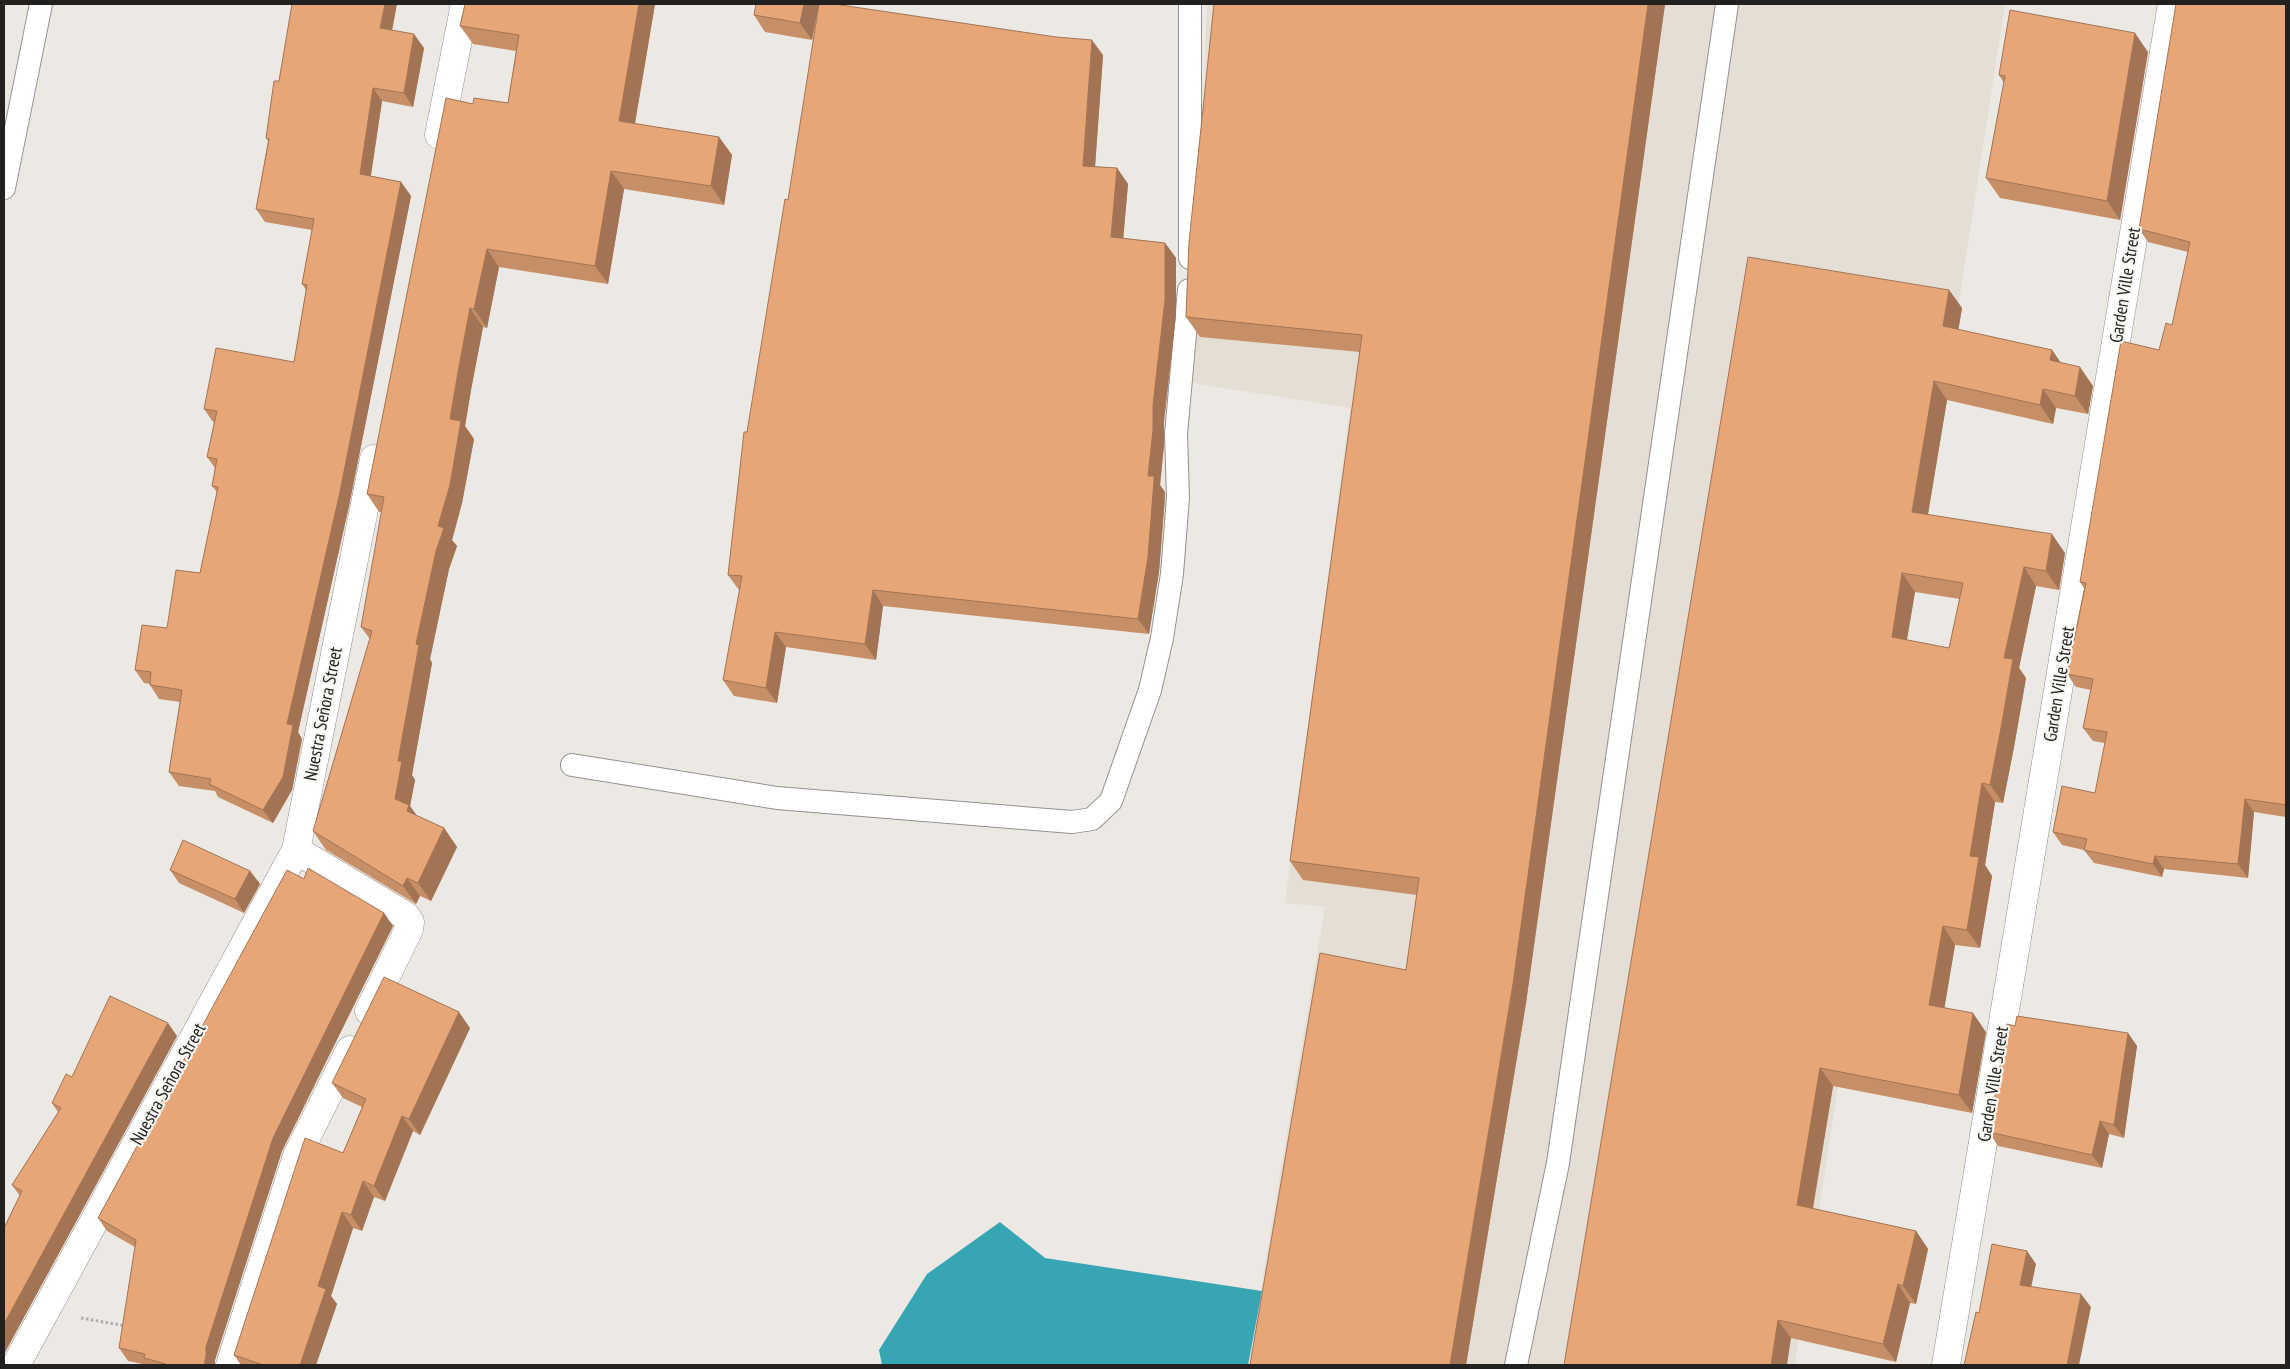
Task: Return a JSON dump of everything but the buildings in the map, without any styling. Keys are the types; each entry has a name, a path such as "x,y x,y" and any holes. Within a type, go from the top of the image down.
{"street":[{"path":"434,159 466,4"},
{"name":"Garden Ville Street","path":"1946,1365 2172,4"},
{"name":"Nuestra Señora Street","path":"16,1365 296,850 380,432"},
{"path":"230,1365 297,1156 409,929 410,922 406,916 296,850"}],"lane":[{"path":"4,188 42,4"},
{"path":"572,765 777,798 1072,822 1092,819 1111,800 1150,690 1162,638 1172,574 1178,497 1177,422 1189,316 1190,4"},
{"path":"1516,1365 1558,1164 1727,4"}],"path":[{"path":"44,1311 130,1327"}],"shaded area":[{"path":"1207,4 2005,4 1795,1365 1248,1365 1325,907 1285,903 1350,408 1192,383"}],"water":[{"path":"1000,1222 1045,1258 1262,1291 1248,1365 882,1365 879,1350 927,1274"}]}
